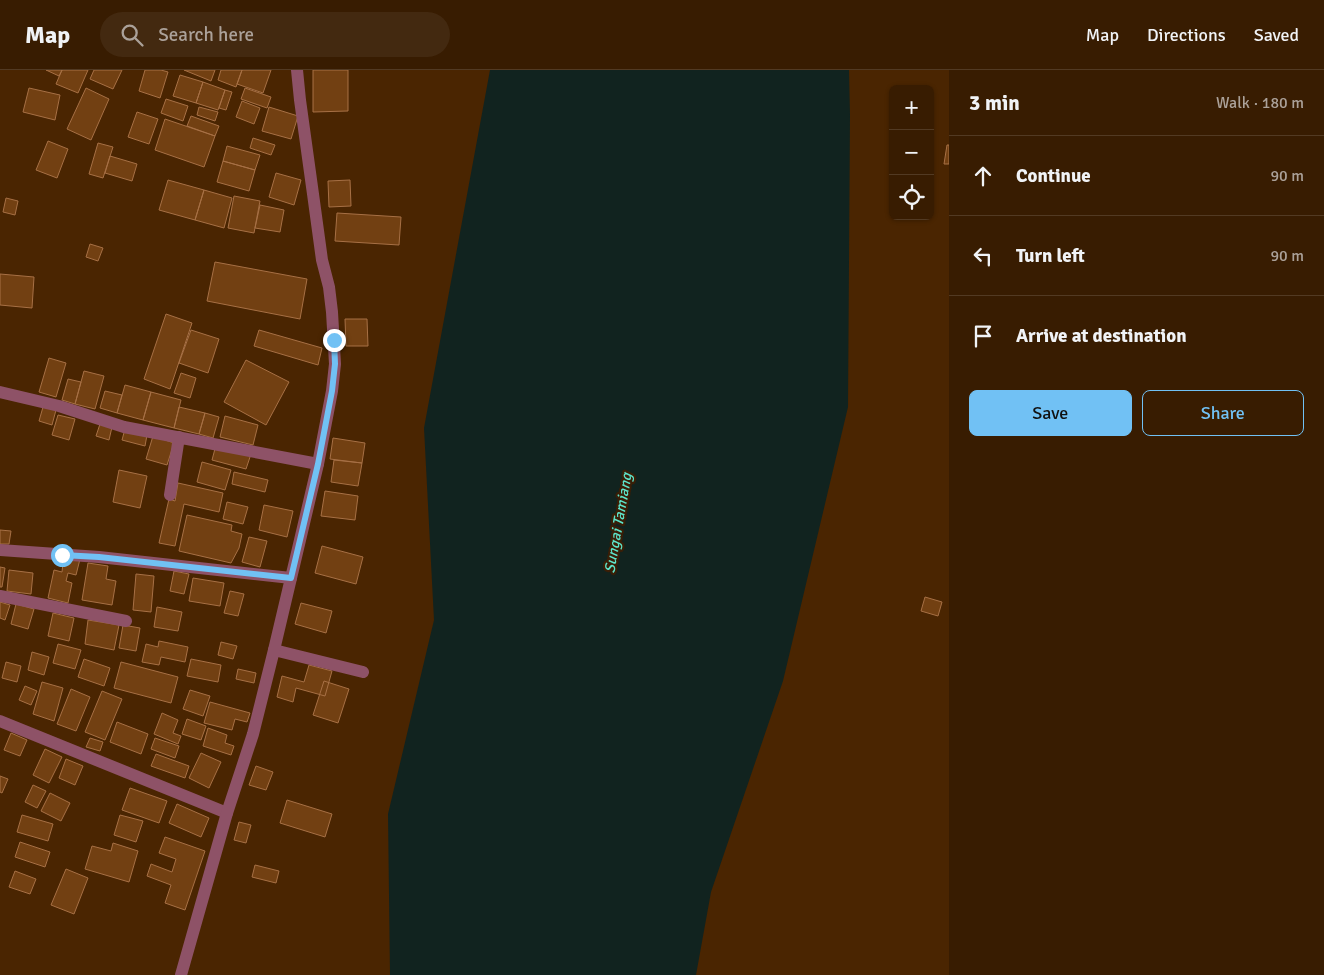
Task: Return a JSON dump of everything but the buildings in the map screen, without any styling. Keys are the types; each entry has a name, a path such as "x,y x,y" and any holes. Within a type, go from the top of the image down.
{"street":[{"path":"181,975 227,812 253,734 318,464 332,391 335,364 332,312 329,287 322,260 297,70"},
{"path":"0,392 59,406 124,427 318,464"},
{"path":"170,495 179,437"},
{"path":"0,550 99,557 291,578"},
{"path":"0,596 126,621"},
{"path":"274,650 363,672"},
{"path":"0,721 227,812"}],"water":[{"name":"Sungai Tamiang","path":"490,70 849,70 848,407 783,681 711,892 696,975 390,975 388,814 434,620 424,428"}],"route":[{"path":"62,555 99,557 291,578 318,464 332,391 335,364 334,340"}]}
